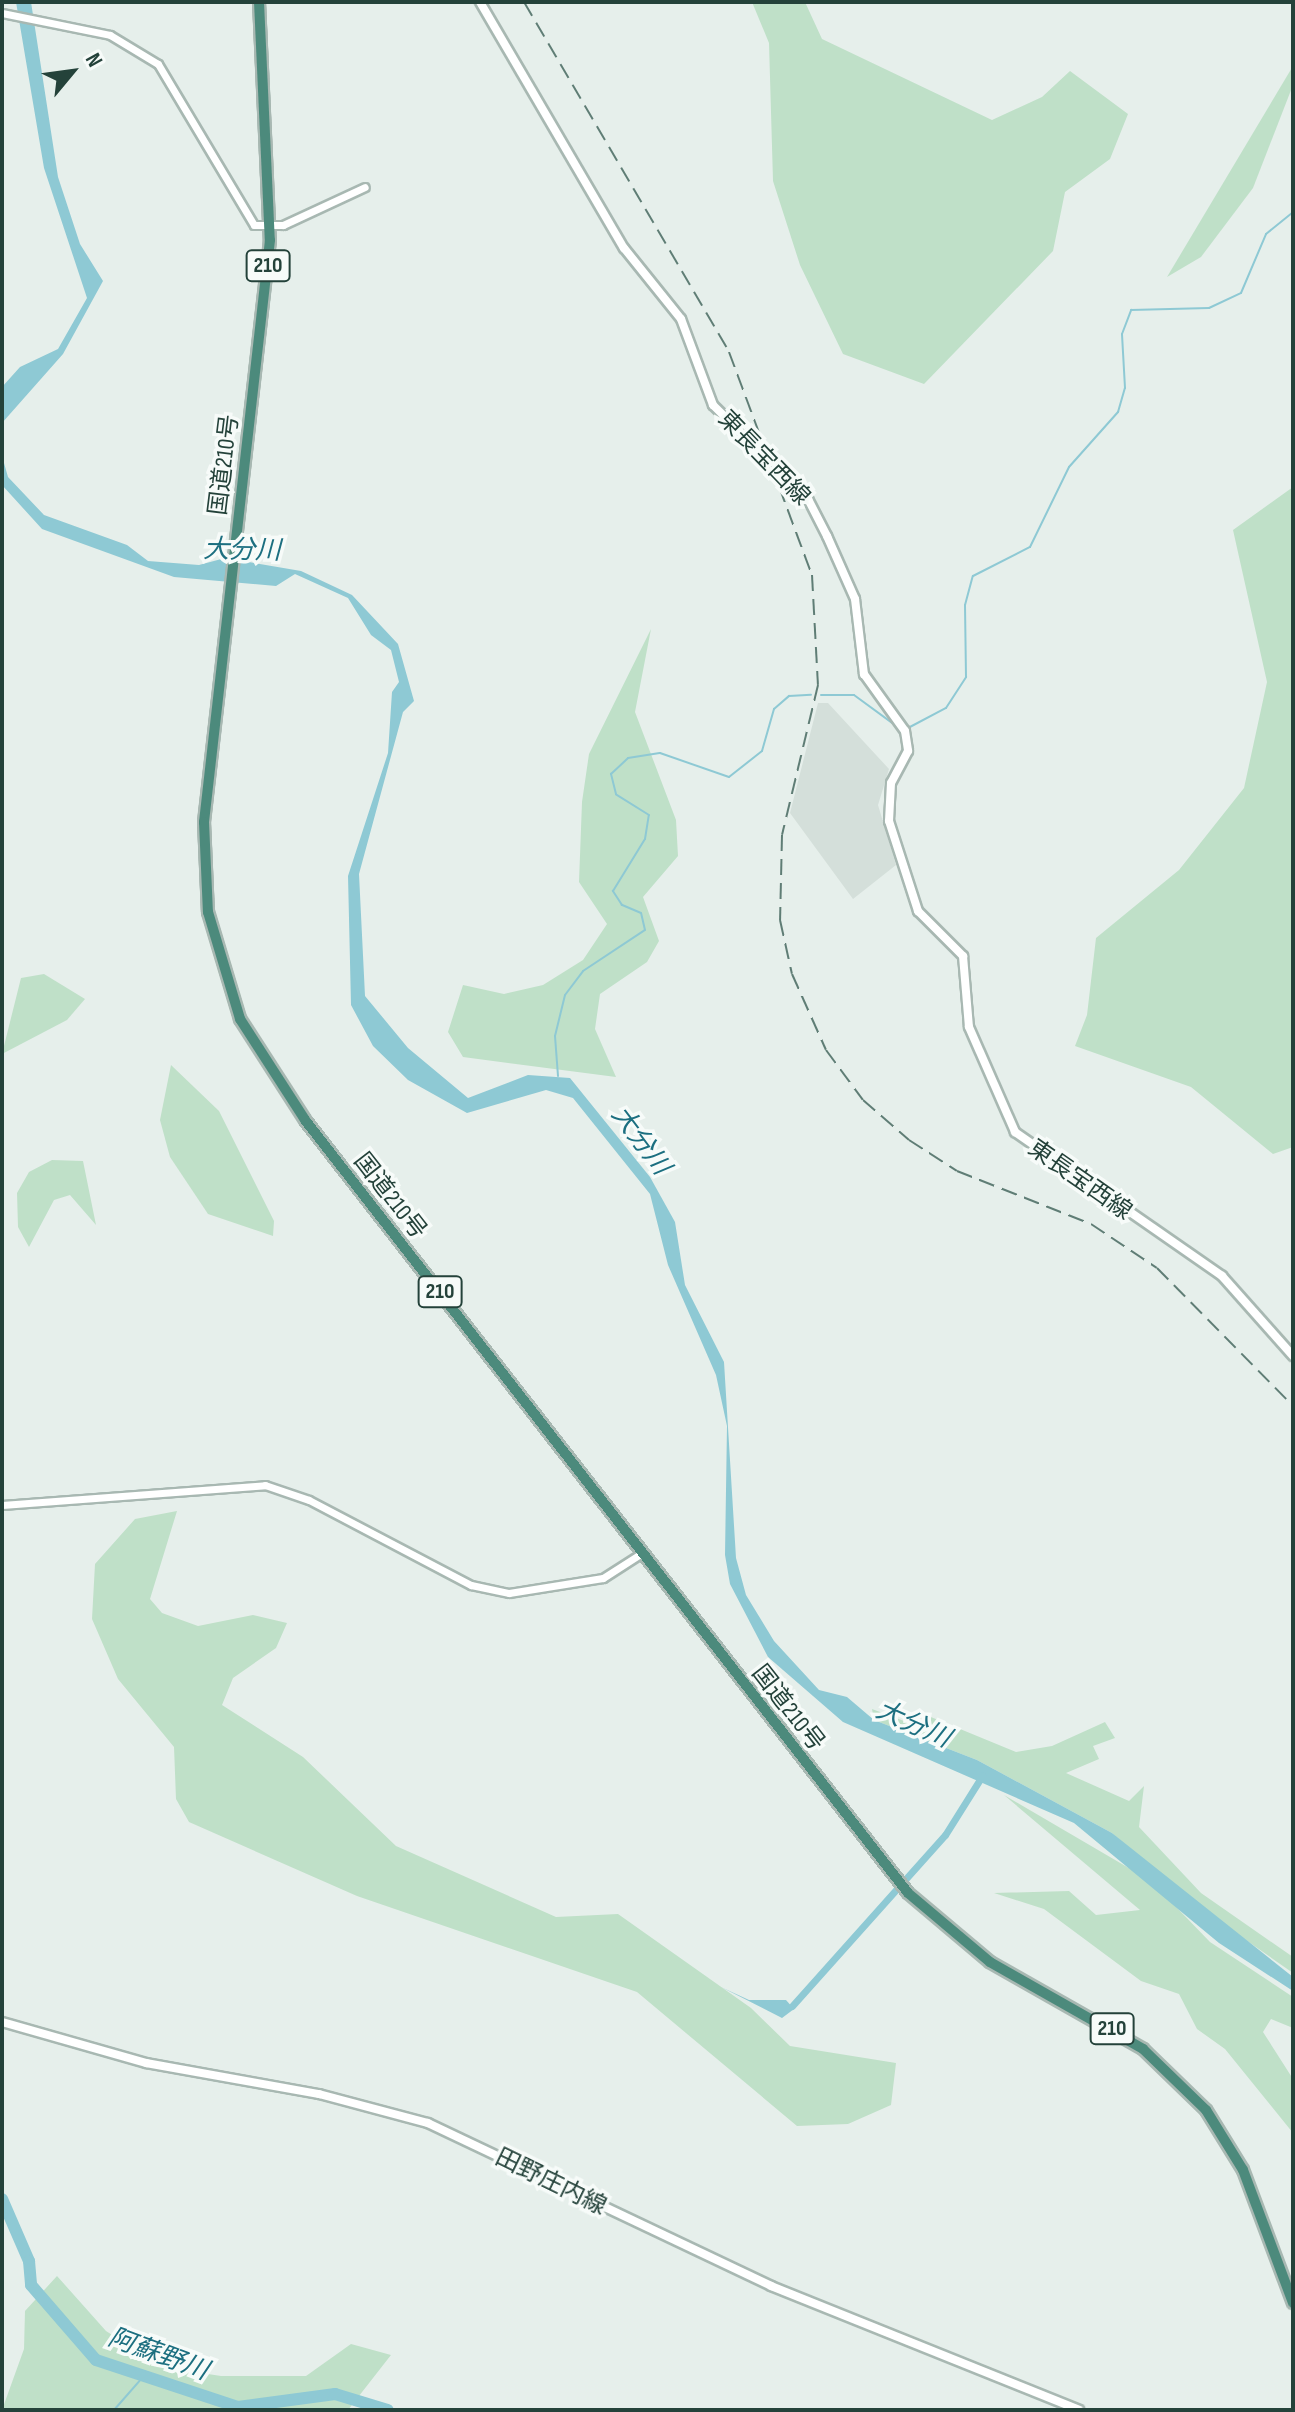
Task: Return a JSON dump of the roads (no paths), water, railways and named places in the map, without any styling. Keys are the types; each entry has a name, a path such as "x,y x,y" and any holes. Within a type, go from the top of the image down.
{"highway":[{"name":"国道210号","path":"259,2 271,227 224,626 203,861 216,951 240,1019 281,1088 908,1893 977,1953 1121,2034 1169,2070 1226,2138 1264,2222 1293,2303"}],"main road":[{"name":"東長宝西線","path":"480,2 624,248 681,319 713,405 808,499 827,536 855,599 864,674 905,731 908,751 891,783 889,821 918,911 963,956 969,1027 1015,1132 1222,1276 1293,1356"},
{"name":"田野庄内線","path":"2,2022 146,2063 319,2094 428,2123 771,2286 1079,2410"}],"street":[{"path":"4,14 78,28 123,41 158,64 201,127 244,217 271,227 365,187"},
{"path":"2,1505 265,1485 500,1593 603,1578 642,1553"}],"water":[{"path":"16,2 31,2 58,177 80,244 103,281 63,354 2,423 2,387 20,367 58,349 87,298 44,168"},
{"path":"2,456 8,477 44,515 127,545 148,561 199,565 225,558 301,571 352,595 398,644 414,701 403,712 359,874 365,996 408,1048 468,1098 528,1075 570,1078 650,1177 675,1222 685,1285 724,1362 736,1558 746,1595 774,1641 819,1690 847,1697 874,1720 977,1760 1112,1833 1293,1977 1293,1991 1219,1943 1074,1823 843,1722 768,1657 730,1584 725,1555 727,1426 716,1375 668,1265 650,1194 573,1098 546,1090 467,1113 408,1080 373,1046 351,1005 348,876 388,753 392,692 399,682 391,650 371,635 348,598 295,574 276,586 174,577 42,529 2,485"},
{"path":"721,1987 749,2000 786,2000 794,2009 782,2018"}],"waterway":[{"path":"908,728 946,708 966,677 965,605 973,576 1030,547 1069,467 1118,412 1125,388 1122,334 1131,310 1209,308 1241,293 1266,234 1293,212"},
{"path":"558,1076 555,1036 565,995 583,971 645,930 641,913 622,905 613,891 645,839 649,815 616,794 611,774 628,758 660,753 729,777 762,751 774,709 789,696 811,695"},
{"path":"821,695 854,695 895,725"},
{"path":"792,2006 945,1835 982,1776"},
{"name":"阿蘇野川","path":"2,2199 29,2261 31,2285 96,2360 238,2407 335,2394 388,2410"},
{"path":"114,2410 143,2377"}],"railway":[{"path":"524,2 729,352 812,575 818,685 782,835 780,920 792,974 826,1050 863,1100 909,1140 957,1171 1091,1224 1157,1268 1293,1406"}],"water label":[{"name":"大分川","path":"242,551"},
{"name":"大分川","path":"640,1141"},
{"name":"大分川","path":"913,1725"}]}
